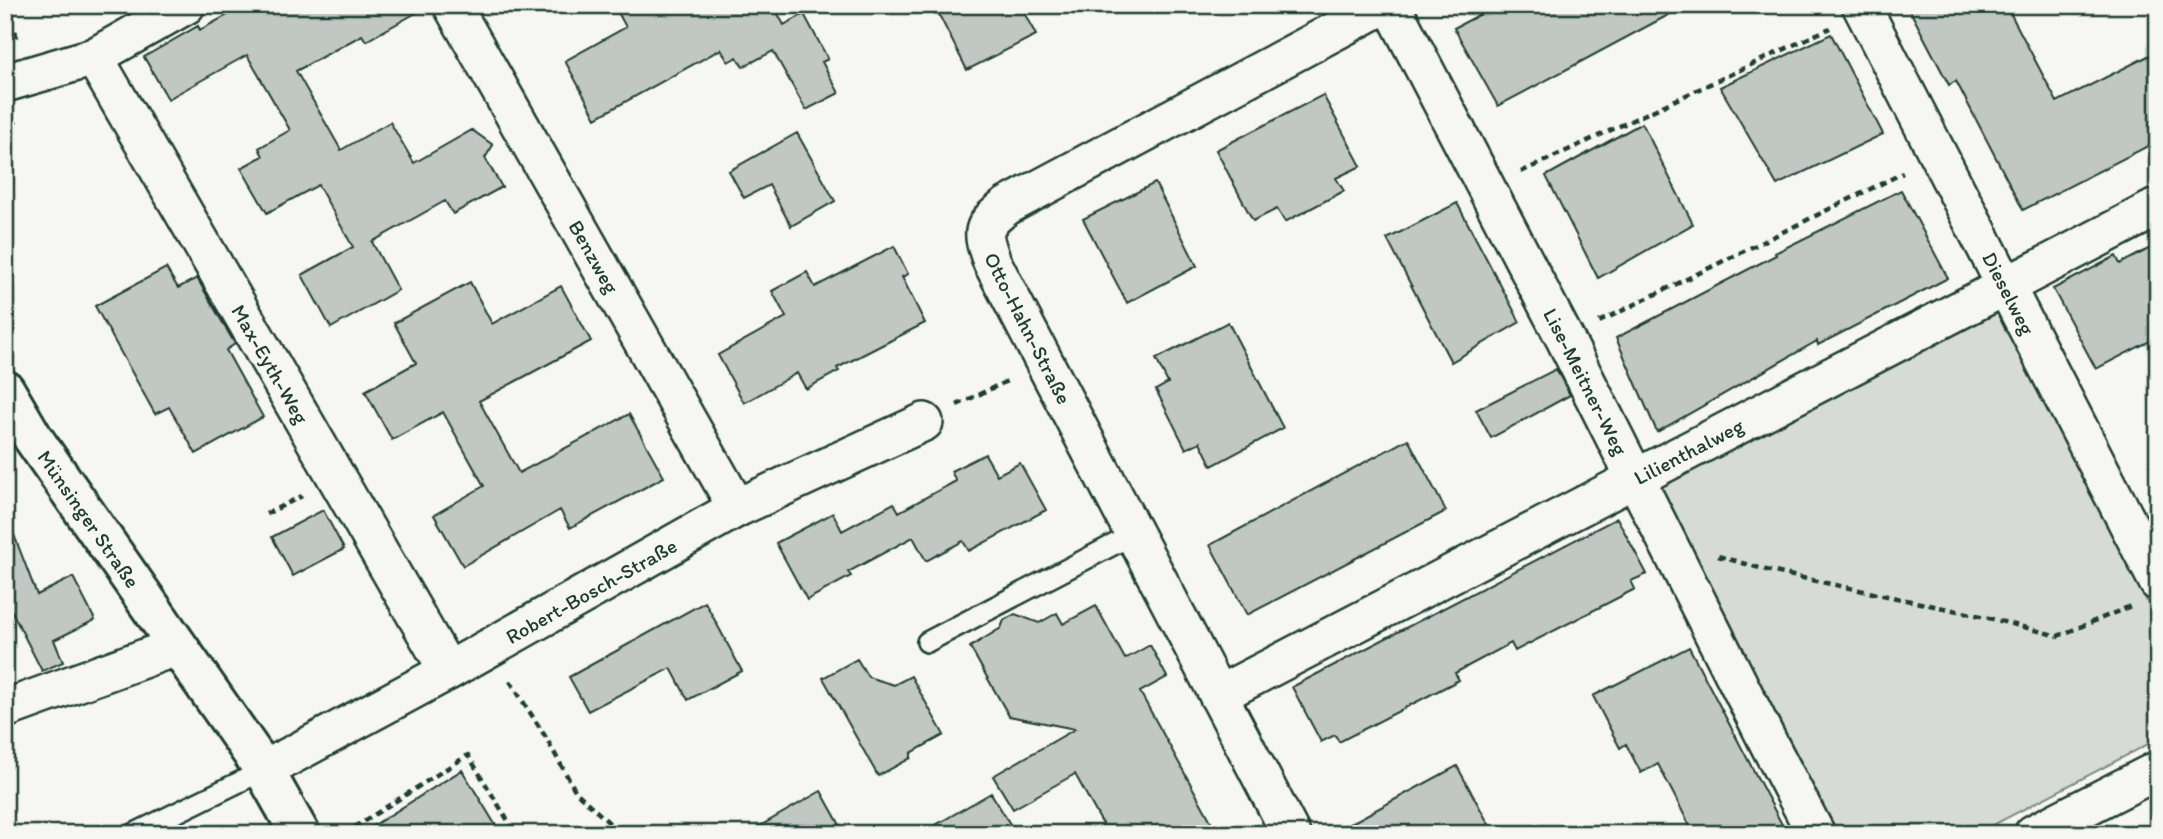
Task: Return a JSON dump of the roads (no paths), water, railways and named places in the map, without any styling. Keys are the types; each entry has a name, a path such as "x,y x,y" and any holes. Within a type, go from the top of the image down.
{"street":[{"path":"5,83 94,57 186,5"},
{"name":"Benzweg","path":"452,5 737,508"},
{"name":"Otto-Hahn-Straße","path":"1290,834 992,262 983,237 989,220 1007,206 1384,5"},
{"name":"Lise-Meitner-Weg","path":"1391,5 1565,338 1816,834"},
{"name":"Dieselweg","path":"1861,5 2006,287 2145,594"},
{"name":"Max-Eyth-Weg","path":"94,57 448,671"},
{"name":"Lilienthalweg","path":"1218,695 2158,207"},
{"name":"Münsinger Straße","path":"5,390 33,438 264,770 300,834"},
{"name":"Robert-Bosch-Straße","path":"264,770 448,671 737,508 924,422"},
{"path":"5,709 178,646"},
{"path":"2033,834 2158,770"}],"lane":[{"path":"927,642 1134,534"},
{"path":"133,834 264,770"}]}
